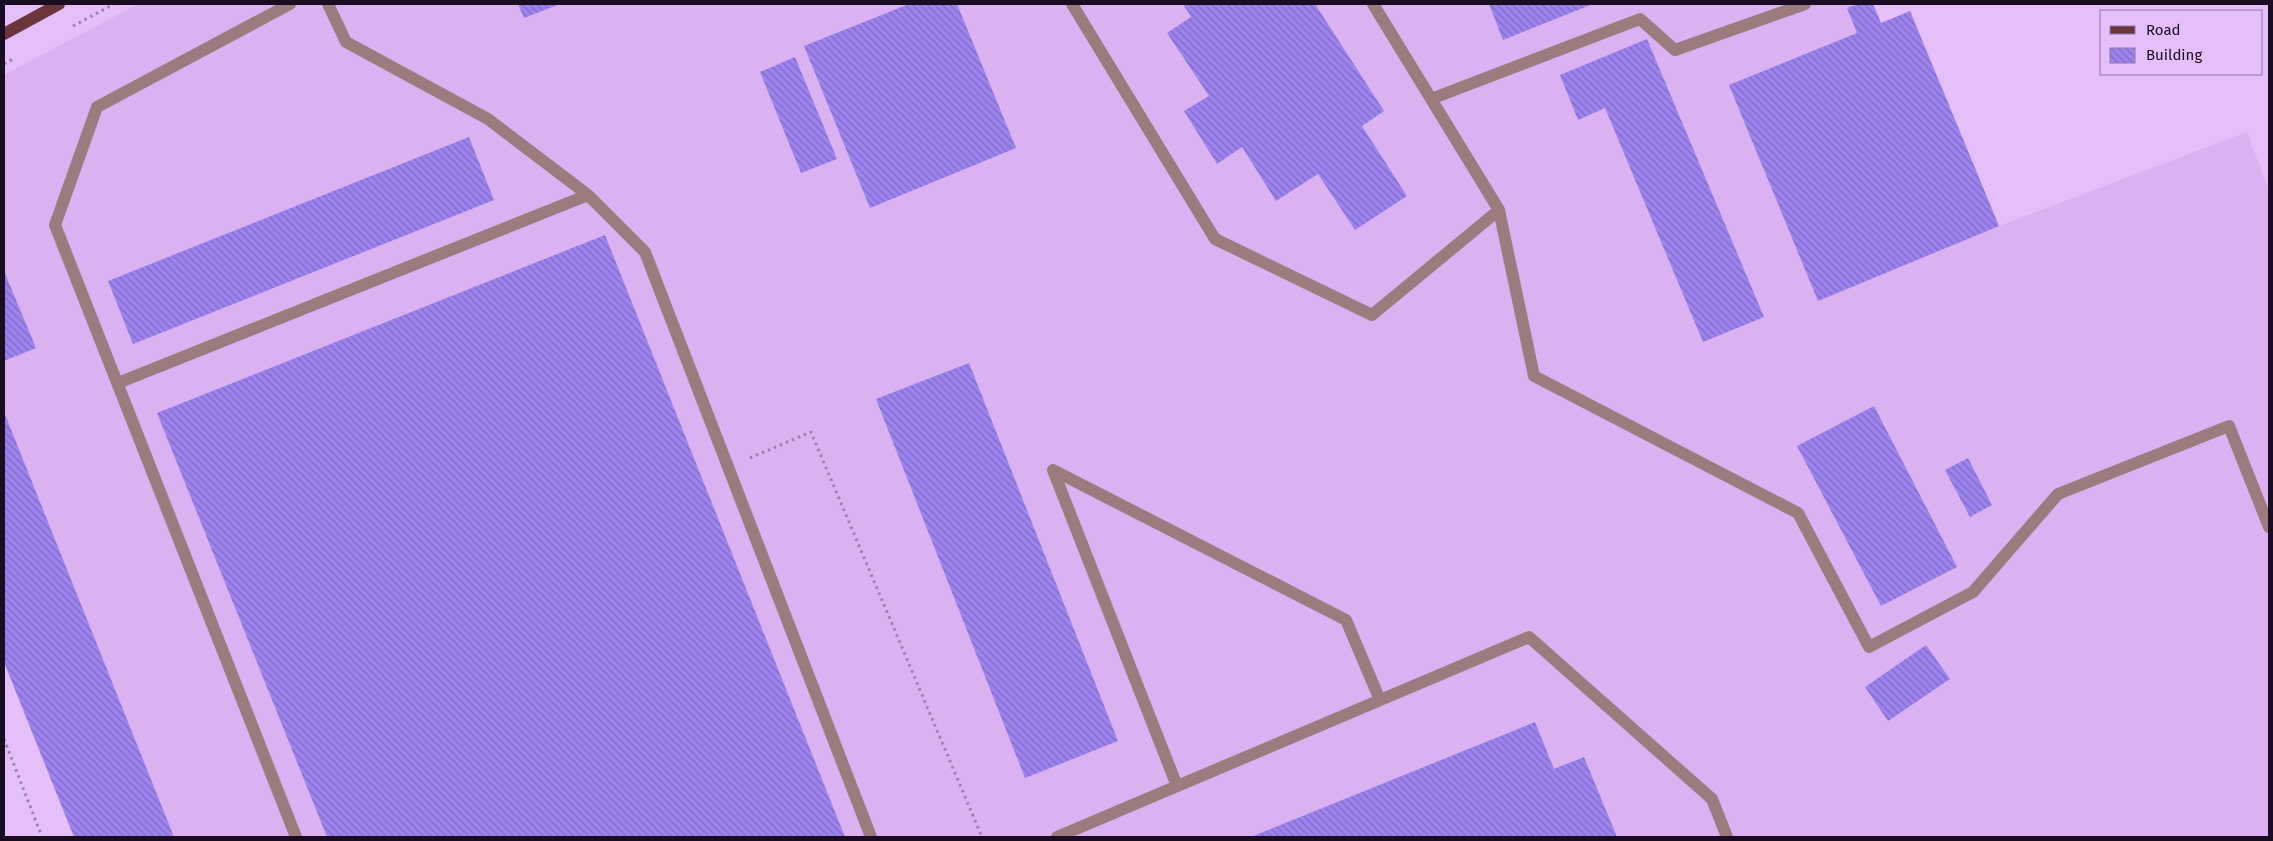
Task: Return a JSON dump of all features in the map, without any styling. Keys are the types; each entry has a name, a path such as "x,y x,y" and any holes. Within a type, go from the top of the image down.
{"main road":[{"path":"4,34 59,4"}],"lane":[{"path":"290,4 97,107 55,225 296,837"},
{"path":"328,4 346,42 488,119 588,195 645,252 871,837"},
{"path":"1072,4 1215,239 1320,290 1372,315 1499,210"},
{"path":"1373,4 1499,210 1534,376 1798,514 1869,647 1973,592 2058,494 2229,426 2269,526"},
{"path":"1431,99 1640,19 1675,50 1805,4"},
{"path":"118,383 588,195"},
{"path":"1177,786 1053,470 1346,620 1380,700"},
{"path":"1066,836 1177,786 1529,637 1712,799 1727,837"}],"path":[{"path":"728,467 811,432 982,837"},
{"path":"4,739 42,837"}],"shaded area":[{"path":"138,4 1873,4 1881,23 1910,11 1999,226 2247,132 2269,191 2269,837 74,837 4,662 4,75"}],"building":[{"path":"518,4 560,4 524,18"},
{"path":"909,4 957,4 1016,148 870,208 804,46"},
{"path":"1183,4 1315,4 1384,111 1362,126 1407,196 1355,230 1318,174 1276,201 1242,147 1217,164 1184,111 1209,96 1167,33 1191,17"},
{"path":"1489,4 1593,4 1503,40"},
{"path":"1858,4 1873,4 1881,23 1910,11 1999,226 1818,301 1729,85 1857,33 1847,8"},
{"path":"1647,39 1764,317 1703,342 1605,108 1578,120 1560,75"},
{"path":"795,57 837,159 801,173 760,72"},
{"path":"469,137 494,200 133,344 108,281"},
{"path":"605,235 845,837 327,837 157,413"},
{"path":"4,271 36,348 4,361"},
{"path":"969,363 1118,741 1025,778 876,399"},
{"path":"1874,406 1957,567 1881,606 1797,446"},
{"path":"4,412 174,837 74,837 4,662"},
{"path":"1968,458 1992,505 1970,517 1945,470"},
{"path":"1926,645 1950,679 1888,721 1865,687"},
{"path":"1535,722 1554,769 1584,757 1617,837 1251,837"}]}
